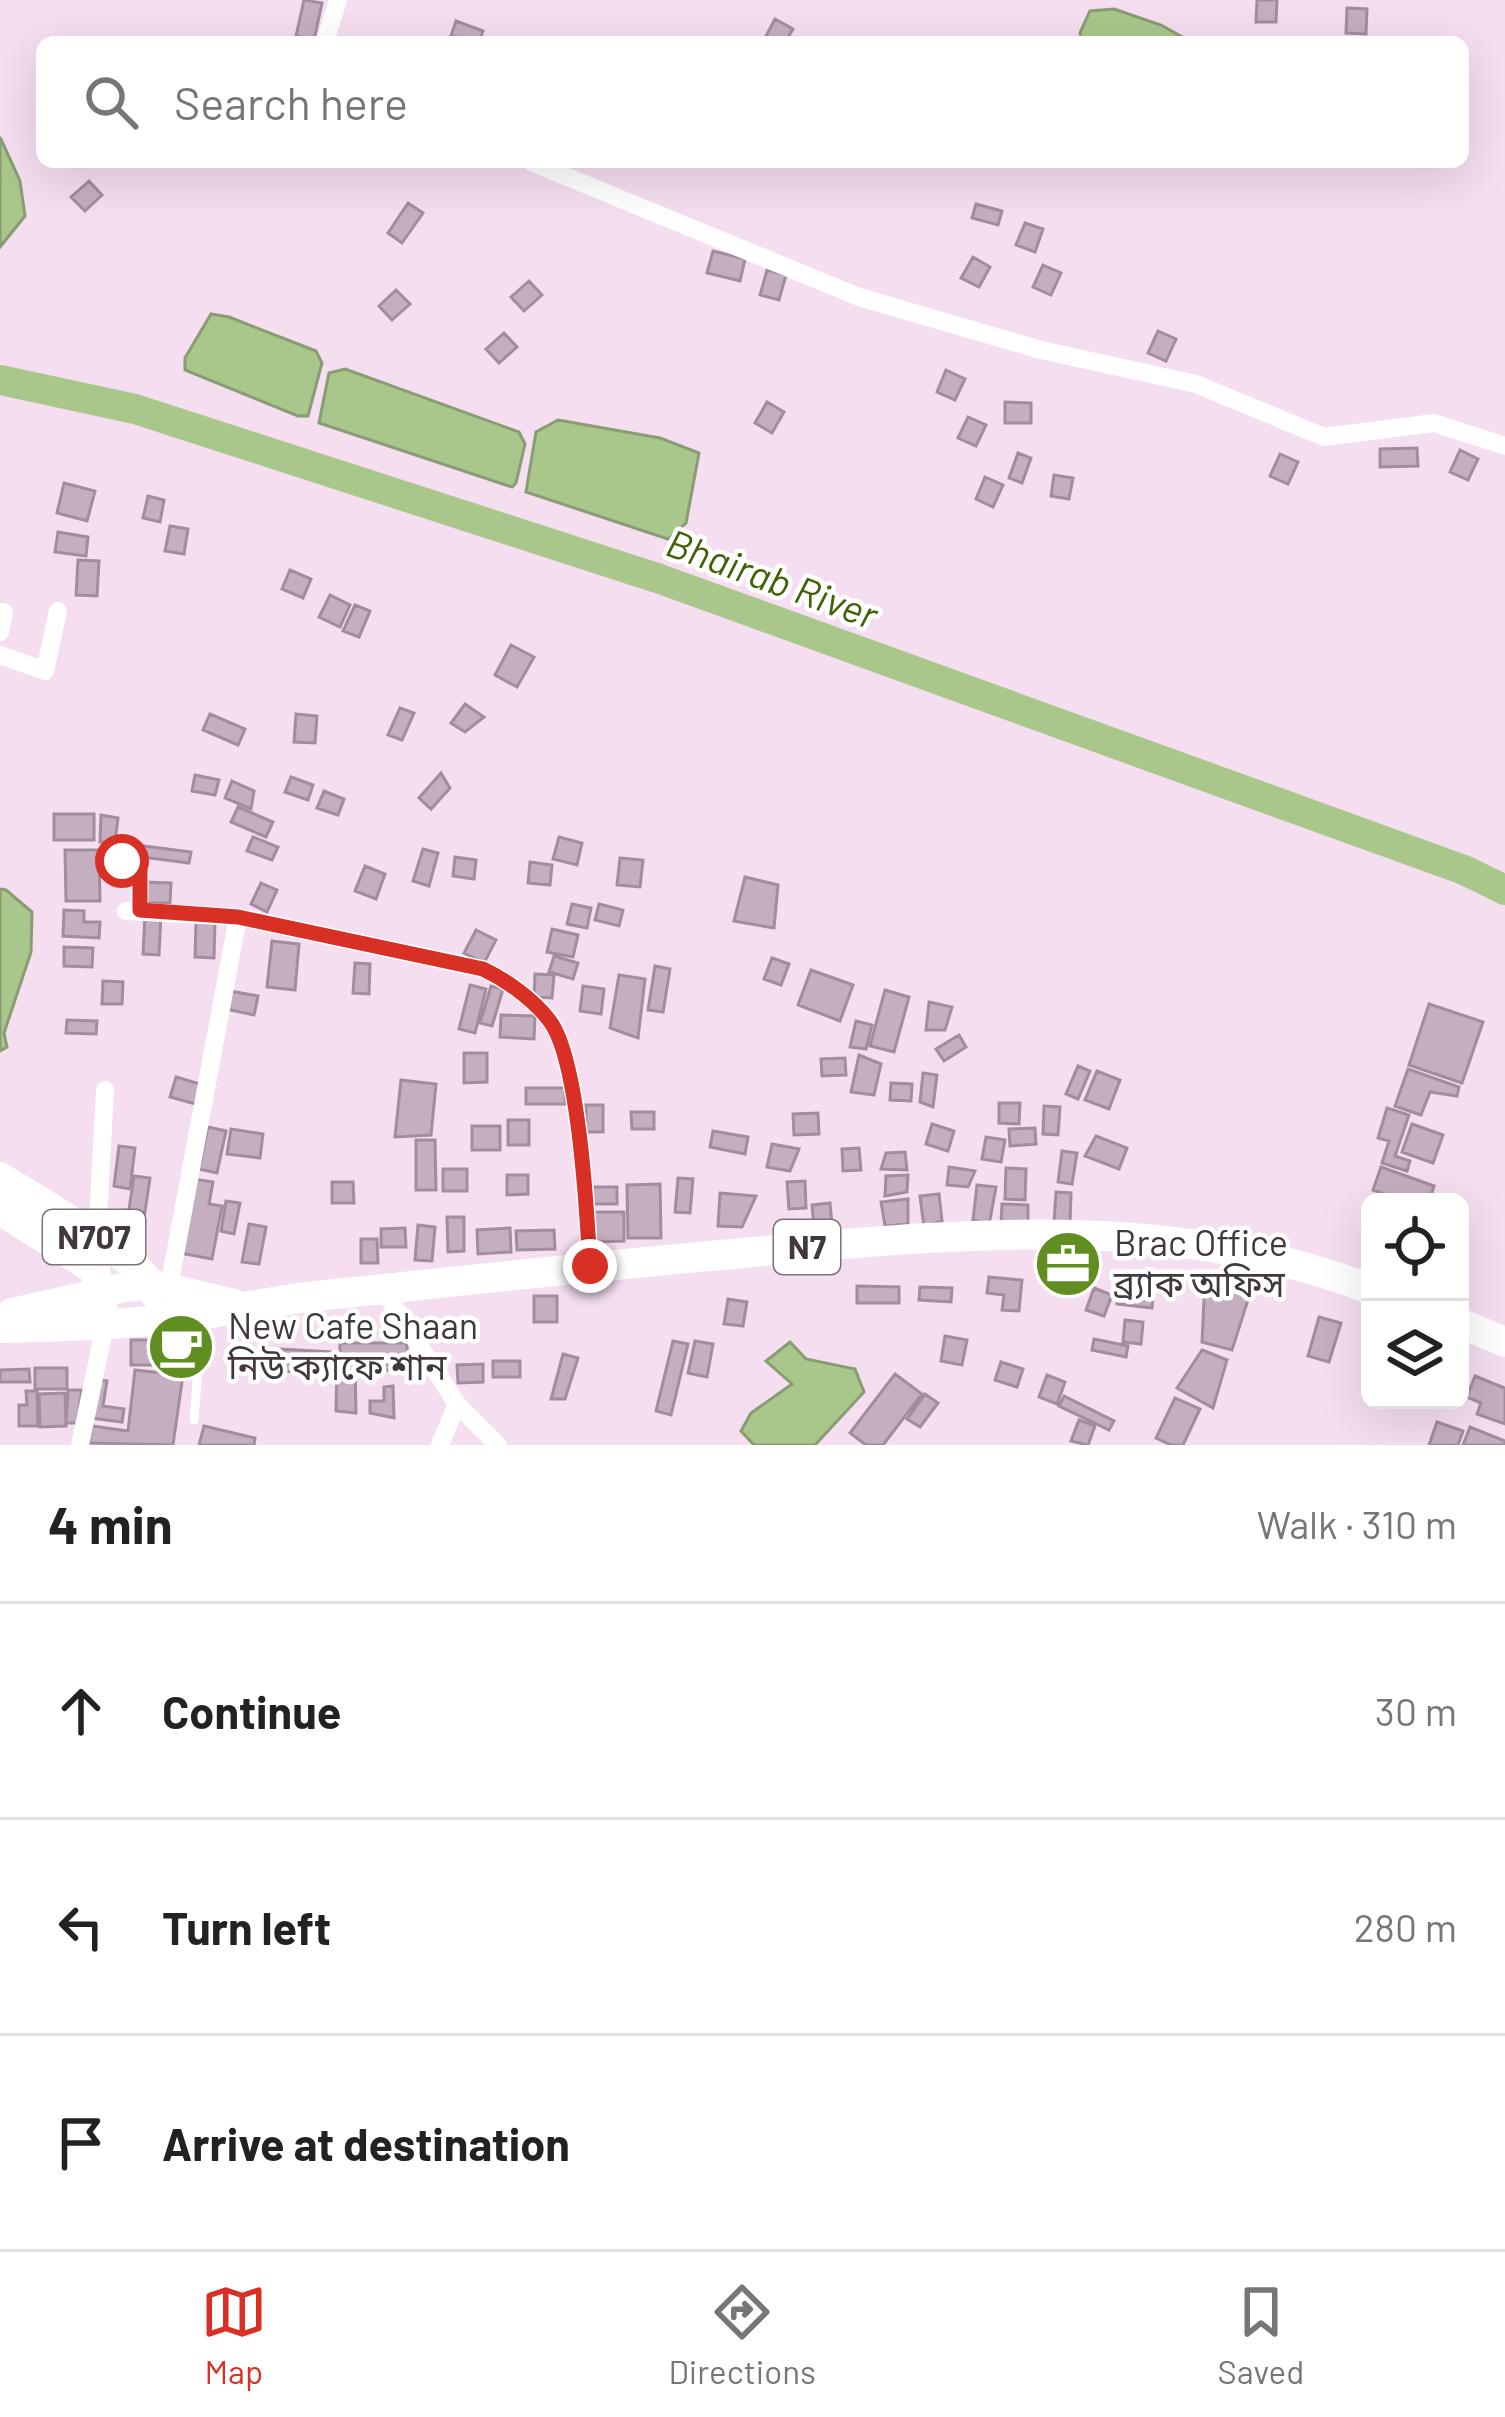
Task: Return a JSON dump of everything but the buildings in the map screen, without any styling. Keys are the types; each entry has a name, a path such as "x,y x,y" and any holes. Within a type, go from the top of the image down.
{"highway":[{"name":"N707","path":"0,1177 128,1259 161,1286 159,1319"},
{"name":"N707","path":"0,1210 95,1270 105,1324"},
{"name":"N7","path":"0,1328 159,1319 240,1305 590,1266 950,1234 1032,1232 1211,1246 1327,1272 1361,1285"},
{"name":"N7","path":"0,1316 100,1293 161,1286 240,1305"},
{"path":"1469,1327 1505,1342"}],"street":[{"path":"327,36 338,0"},
{"path":"546,168 860,297 1041,350 1196,384 1324,437 1434,423 1505,446"},
{"path":"0,656 45,671 58,611"},
{"path":"0,612 4,612 0,632"},
{"path":"122,861 138,865 140,871 133,911 238,917 483,969 502,978 549,1019 566,1059 585,1182 590,1266"},
{"path":"161,1286 238,917"},
{"path":"97,1239 105,1090"},
{"path":"384,1291 457,1404 498,1445"},
{"path":"80,1445 105,1324"},
{"path":"440,1445 457,1404"}],"lane":[{"path":"194,1420 203,1314"}],"shaded area":[{"path":"1114,9 1180,36 1081,36 1090,11"},
{"path":"0,137 20,181 25,216 0,247"},
{"path":"211,314 316,351 322,363 308,416 185,370 185,358"},
{"path":"345,369 519,432 525,444 516,483 512,487 319,423 329,373"},
{"path":"558,420 660,438 699,453 686,523 668,539 526,492 536,432"},
{"path":"0,889 32,912 31,952 4,1033 7,1047 0,1051"},
{"path":"790,1342 806,1359 855,1369 864,1392 815,1445 754,1445 741,1431 751,1413 792,1384 766,1361"}],"waterway":[{"name":"Bhairab River","path":"0,380 135,409 660,579 1464,870 1505,890"}],"place":[{"name":"Brac Office ব্র্যাক অফিস","path":"1068,1264"},
{"name":"New Cafe Shaan নিউ ক্যাফে শান","path":"181,1347"}],"route":[{"path":"122,861 138,865 140,910 238,917 483,969 502,978 549,1019 566,1059 585,1182 590,1266"}]}
